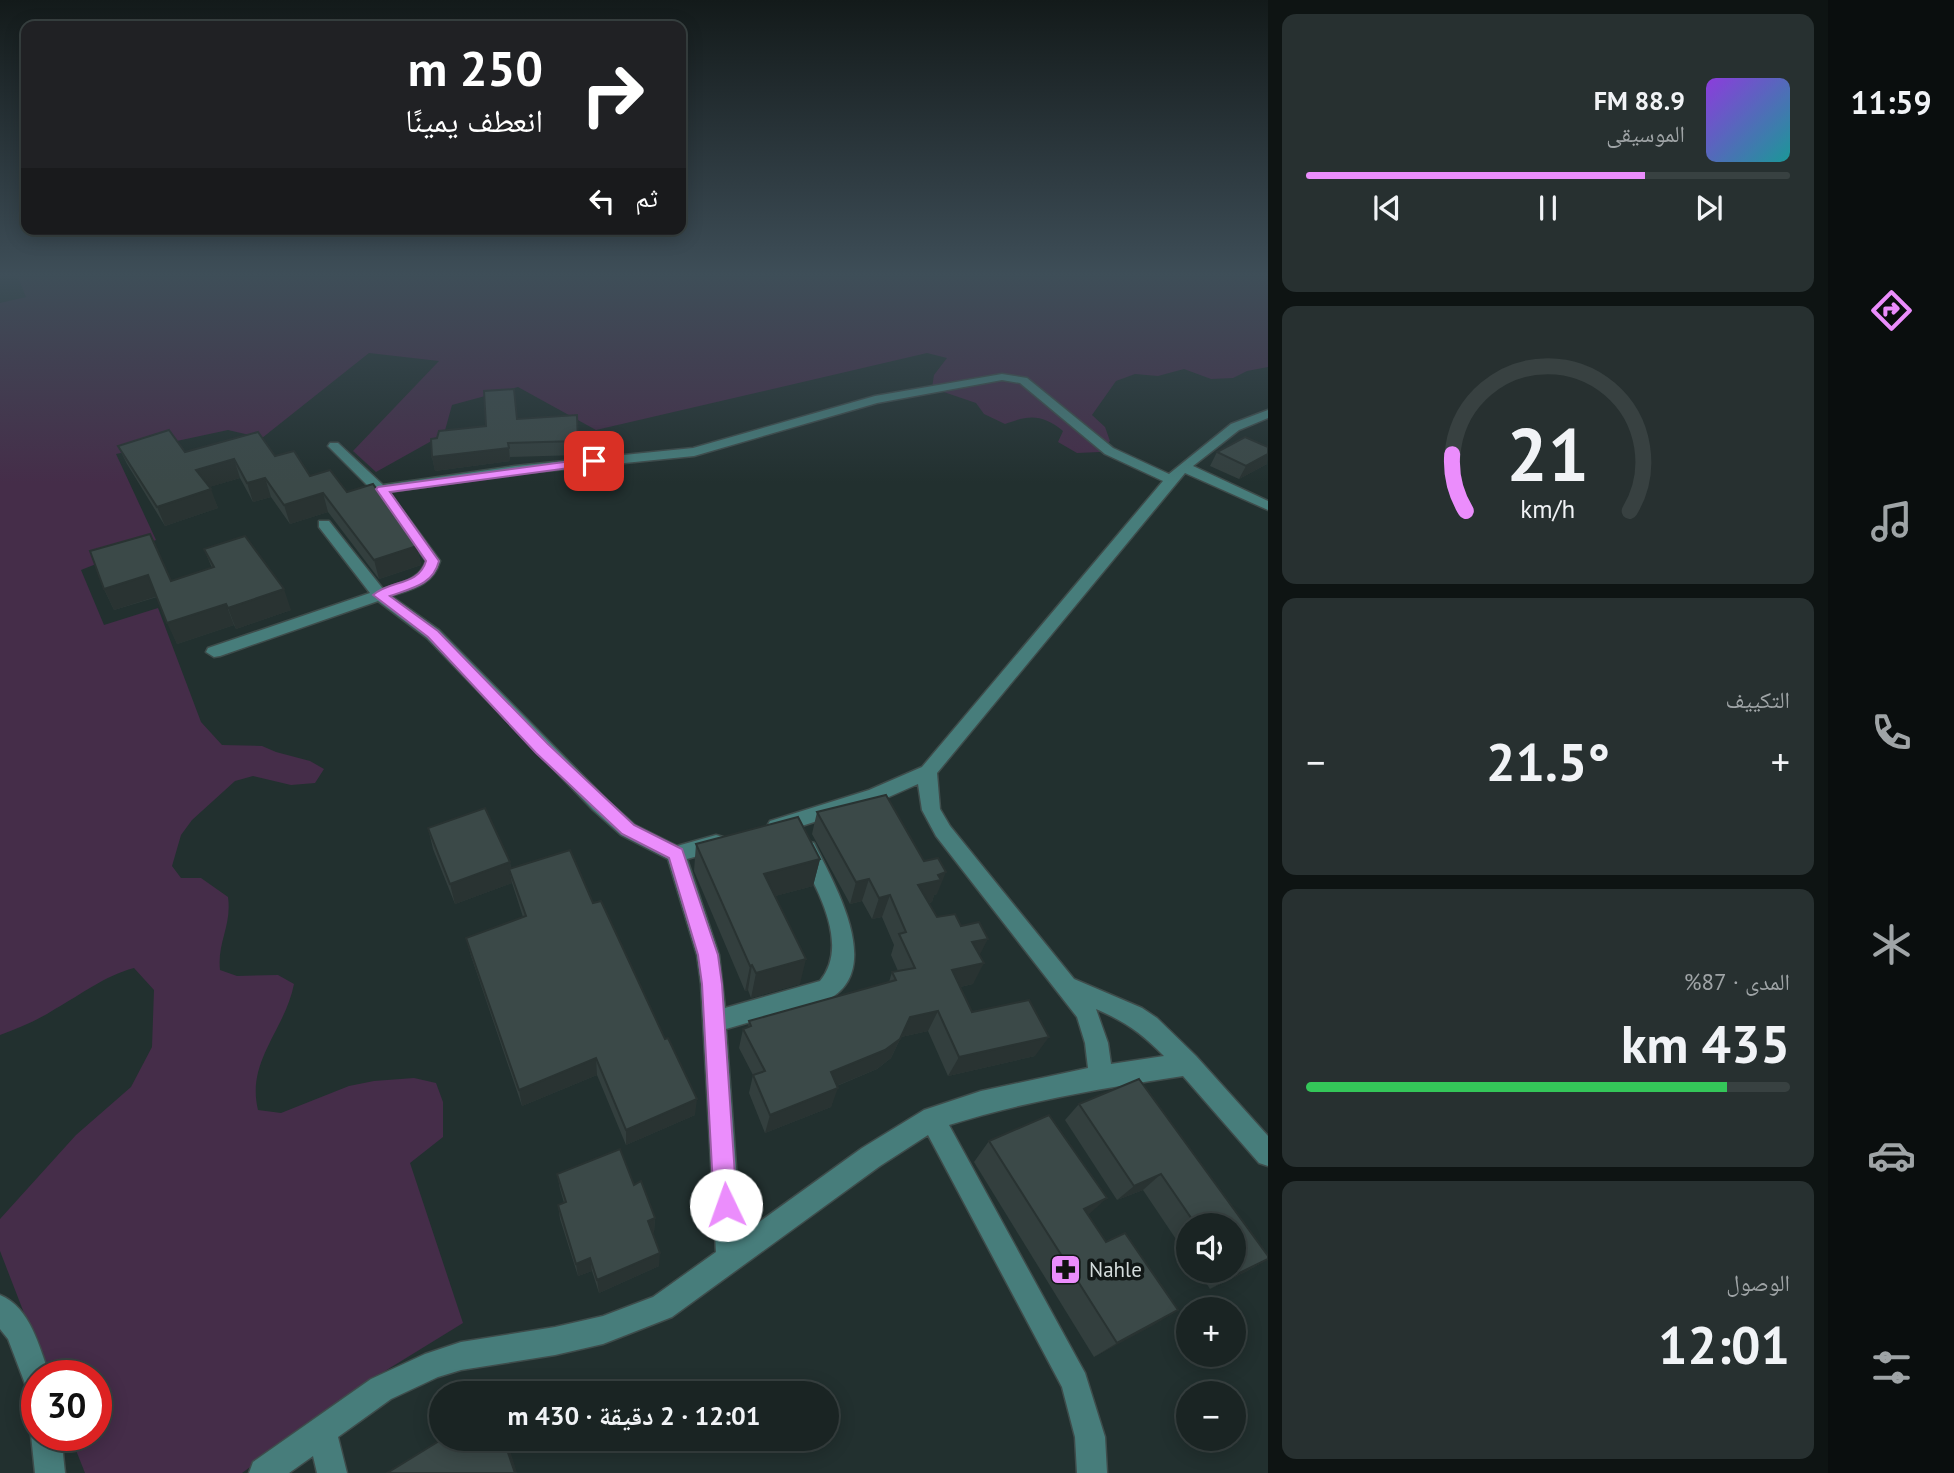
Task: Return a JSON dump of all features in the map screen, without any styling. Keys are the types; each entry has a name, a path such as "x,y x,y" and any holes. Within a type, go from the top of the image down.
{"street":[{"path":"382,489 515,470 694,452 874,400 1002,377 1023,380 1109,451 1171,480"},
{"path":"1099,1077 1101,1053 1098,1038 1084,1010 943,831 931,810 927,787 929,772 977,708 1039,640 1171,480 1212,443 1235,428 1268,414"},
{"path":"214,652 419,581 430,571 433,561 382,489 334,446"},
{"path":"1184,467 1268,506"},
{"path":"324,524 380,595 433,634 542,748 628,830 676,854 728,839"},
{"path":"754,832 875,794 929,772"},
{"path":"715,1021 827,989 840,974 844,938 831,898 793,821"},
{"path":"676,854 708,955 715,1021 729,1257"},
{"path":"1068,987 1142,1020 1164,1038 1268,1154"},
{"path":"264,1473 381,1389 435,1364 461,1356 555,1341 603,1330 662,1307 871,1157 932,1118 981,1103 1099,1077 1188,1064"},
{"path":"932,1118 1075,1383 1090,1437 1092,1473"},
{"path":"0,1309 19,1330 30,1360"},
{"path":"322,1430 332,1473"},
{"path":"48,1451 50,1473"}],"shaded area":[{"path":"0,346 1268,346 1268,367 1247,371 1233,378 1211,379 1184,369 1158,376 1135,374 1116,381 1092,415 1105,427 1110,441 1100,452 1077,453 1058,442 1063,431 1048,421 1028,418 1005,424 984,414 976,403 932,388 934,375 947,358 927,353 596,430 518,387 452,405 444,434 376,472 353,451 439,361 369,353 262,438 228,430 116,454 156,540 81,570 104,625 158,608 201,722 222,745 262,746 310,761 324,769 315,783 291,785 253,776 235,781 192,820 181,835 172,866 181,878 201,878 228,897 228,917 220,970 237,976 278,975 294,984 257,1076 258,1110 281,1113 349,1086 414,1078 436,1083 443,1102 443,1137 410,1163 463,1323 359,1387 242,1473 85,1473 76,1451 112,1451 112,1360 42,1360 0,1251 0,1219 76,1135 131,1087 152,1047 154,990 134,968 123,971 21,1027 0,1035"}],"building":[{"path":"514,389 517,419 577,415 578,441 508,443 509,448 432,457 431,439 437,438 439,431 486,426 484,391"},
{"path":"169,430 185,452 258,432 275,456 294,451 310,476 330,470 347,492 373,484 417,546 374,560 323,493 284,505 265,478 247,483 234,459 196,470 211,489 157,507 118,446"},
{"path":"1245,437 1268,447 1268,454 1246,466 1217,452"},
{"path":"150,534 171,581 214,567 204,549 245,536 284,589 228,608 226,604 167,623 148,575 104,589 90,551"},
{"path":"886,795 924,861 938,858 946,872 938,875 941,880 918,885 937,917 955,914 961,926 979,922 988,939 972,942 984,963 952,970 972,1012 1029,1000 1049,1037 959,1057 938,1011 910,1017 900,1039 885,1050 831,1072 838,1088 770,1115 753,1075 765,1071 743,1029 751,1026 749,1021 896,980 892,972 915,968 899,934 906,932 890,895 879,898 869,879 856,882 817,812"},
{"path":"485,808 510,862 450,884 428,828"},
{"path":"798,817 820,859 764,874 806,959 756,973 752,965 750,966 696,844"},
{"path":"570,850 593,903 601,901 665,1039 668,1038 697,1099 626,1130 596,1058 519,1090 466,938 526,916 509,869"},
{"path":"1139,1079 1237,1213 1188,1213 1161,1174 1134,1186 1079,1104"},
{"path":"1049,1115 1107,1198 1084,1209 1106,1242 1125,1233 1176,1307 1176,1311 1117,1343 989,1141"},
{"path":"620,1149 634,1185 641,1181 655,1218 648,1221 660,1253 597,1280 590,1258 576,1264 558,1205 566,1202 557,1174"},
{"path":"1246,1226 1268,1256 1268,1259 1246,1270"},
{"path":"429,1447 429,1451 507,1451 515,1473 387,1473"}],"place":[{"name":"Nahle","path":"1066,1269"}],"route":[{"path":"594,461 382,489 433,561 430,571 419,581 380,595 433,634 542,748 628,830 676,854 708,955 726,1205"}]}
